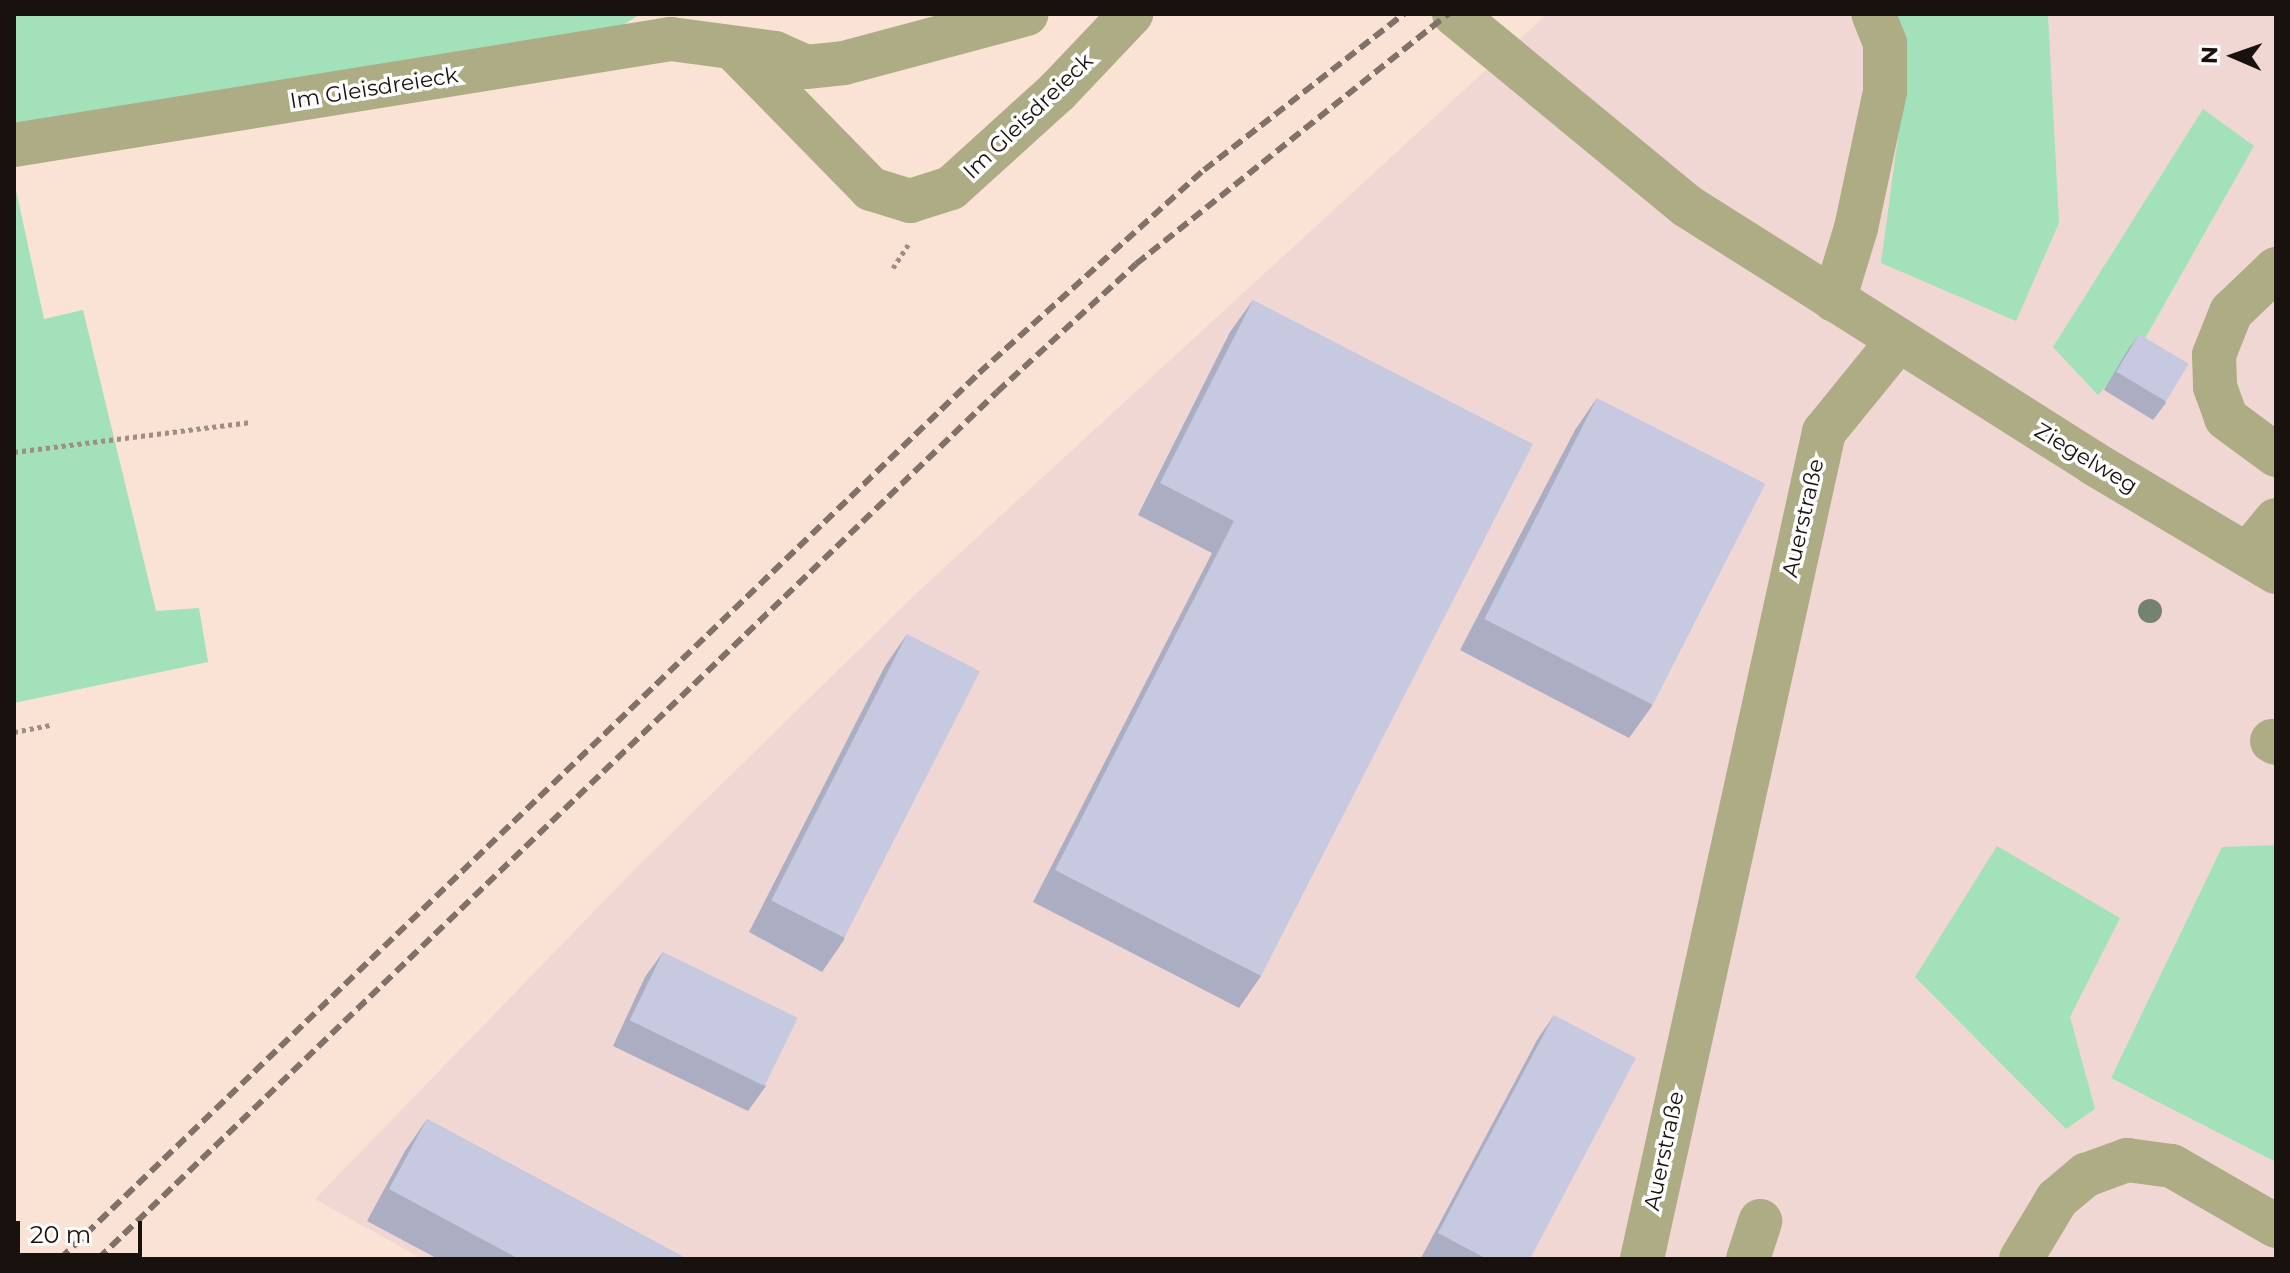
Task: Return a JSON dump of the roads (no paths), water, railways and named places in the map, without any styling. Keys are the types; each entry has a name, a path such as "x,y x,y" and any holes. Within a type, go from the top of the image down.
{"street":[{"name":"Im Gleisdreieck","path":"14,145 671,39 775,53 806,67 844,63 1027,14"},
{"name":"Im Gleisdreieck","path":"734,49 871,189 910,201 951,188 1057,92 1131,14"},
{"path":"1454,14 1687,206 1898,341"},
{"path":"1834,300 1856,228 1885,91 1885,43 1873,14"},
{"path":"2276,269 2231,312 2214,355 2215,387 2226,418 2276,455"},
{"name":"Ziegelweg","path":"1898,341 2262,563"},
{"name":"Auerstraße","path":"1642,1259 1824,432 1898,341"},
{"path":"2262,563 2276,520"},
{"path":"2021,1259 2057,1199 2086,1175 2127,1160 2172,1166 2276,1226"}],"railway":[{"path":"60,1259 979,373 1204,170 1404,14"},
{"path":"98,1259 997,392 1136,264 1448,14"}]}
